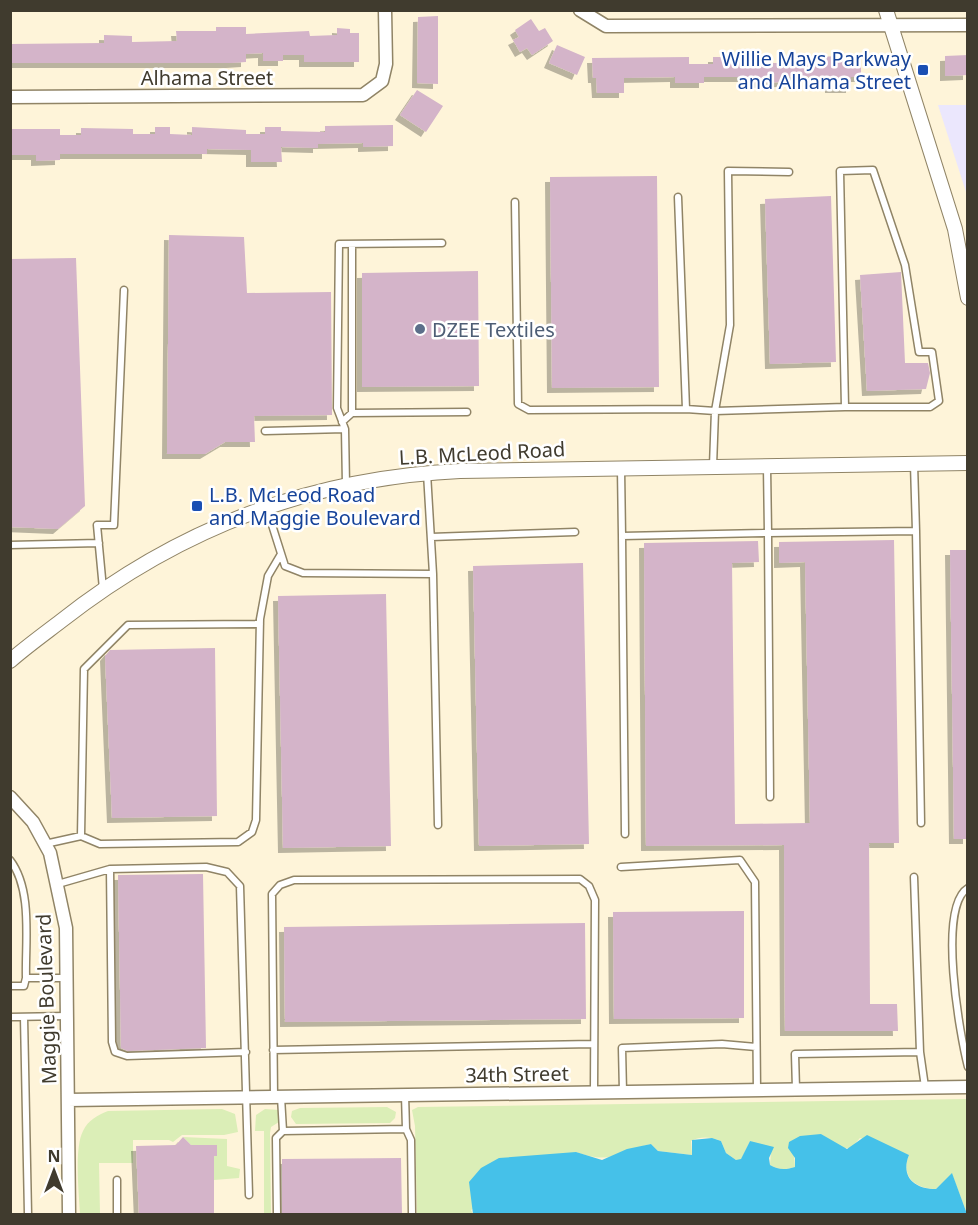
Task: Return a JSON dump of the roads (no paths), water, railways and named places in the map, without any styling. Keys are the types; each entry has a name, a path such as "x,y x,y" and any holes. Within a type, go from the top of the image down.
{"street":[{"name":"Alhama Street","path":"10,97 363,95 382,81 386,64 385,10"},
{"path":"580,10 606,26 968,25"},
{"path":"886,10 893,26 955,229 968,298"},
{"name":"L.B. McLeod Road","path":"10,661 104,589 188,538 266,506 346,486 427,472 968,463"},
{"name":"Maggie Boulevard","path":"10,797 33,822 45,844 58,884 66,928 69,1215"},
{"name":"34th Street","path":"68,1100 968,1087"}],"lane":[{"path":"515,202 518,404 529,410 686,409 715,411 930,407 939,401 932,352 919,352 905,265 873,170 840,171 845,407"},
{"path":"713,467 715,411 730,326 728,171 789,172"},
{"path":"678,197 686,409"},
{"path":"346,486 345,429 337,408 339,244 442,243"},
{"path":"352,244 352,413"},
{"path":"104,589 97,525 114,525 124,290"},
{"path":"342,422 352,413 467,412"},
{"path":"265,431 345,429"},
{"path":"914,464 921,823"},
{"path":"767,466 770,797"},
{"path":"621,468 625,834"},
{"path":"427,472 433,574 438,825"},
{"path":"266,506 285,566 303,573 433,574"},
{"path":"622,536 915,531"},
{"path":"431,537 574,532"},
{"path":"10,545 99,543"},
{"path":"45,844 81,836 100,844 238,842 252,832 256,820 260,624 268,576 281,554"},
{"path":"81,836 84,669 128,625 260,624"},
{"path":"10,860 17,869 25,906 26,978 24,986 10,986"},
{"path":"621,867 740,860 755,882 757,1090"},
{"path":"58,884 110,869 206,867 226,872 240,886 249,1195"},
{"path":"110,869 112,1042 115,1052 127,1056 246,1052"},
{"path":"914,877 920,1052 925,1087"},
{"path":"283,1131 273,1050 272,894 280,885 294,880 580,879 589,886 594,900 594,1092"},
{"path":"968,888 959,897 953,928 957,1024 964,1038 968,1067"},
{"path":"26,978 67,978"},
{"path":"10,1017 67,1016"},
{"path":"24,1017 28,1215"},
{"path":"273,1050 593,1044"},
{"path":"623,1092 622,1048 722,1044 756,1047"},
{"path":"796,1089 795,1054 920,1052"},
{"path":"405,1095 406,1129 411,1140 412,1215"},
{"path":"277,1215 276,1138 283,1131 406,1129"},
{"path":"117,1180 117,1215"}],"water":[{"path":"821,1134 847,1149 867,1135 909,1155 906,1170 908,1175 911,1180 922,1187 936,1189 952,1173 967,1214 473,1214 469,1182 481,1168 499,1158 576,1152 602,1160 627,1149 651,1144 658,1151 692,1155 692,1140 712,1138 721,1141 726,1153 736,1160 741,1159 750,1141 774,1147 769,1158 770,1165 785,1169 795,1167 795,1158 788,1148 789,1142 800,1136"}],"place":[{"name":"Willie Mays Parkway and Alhama Street","path":"923,70"},
{"name":"DZEE Textiles","path":"420,329"},
{"name":"L.B. McLeod Road and Maggie Boulevard","path":"197,506"}]}
